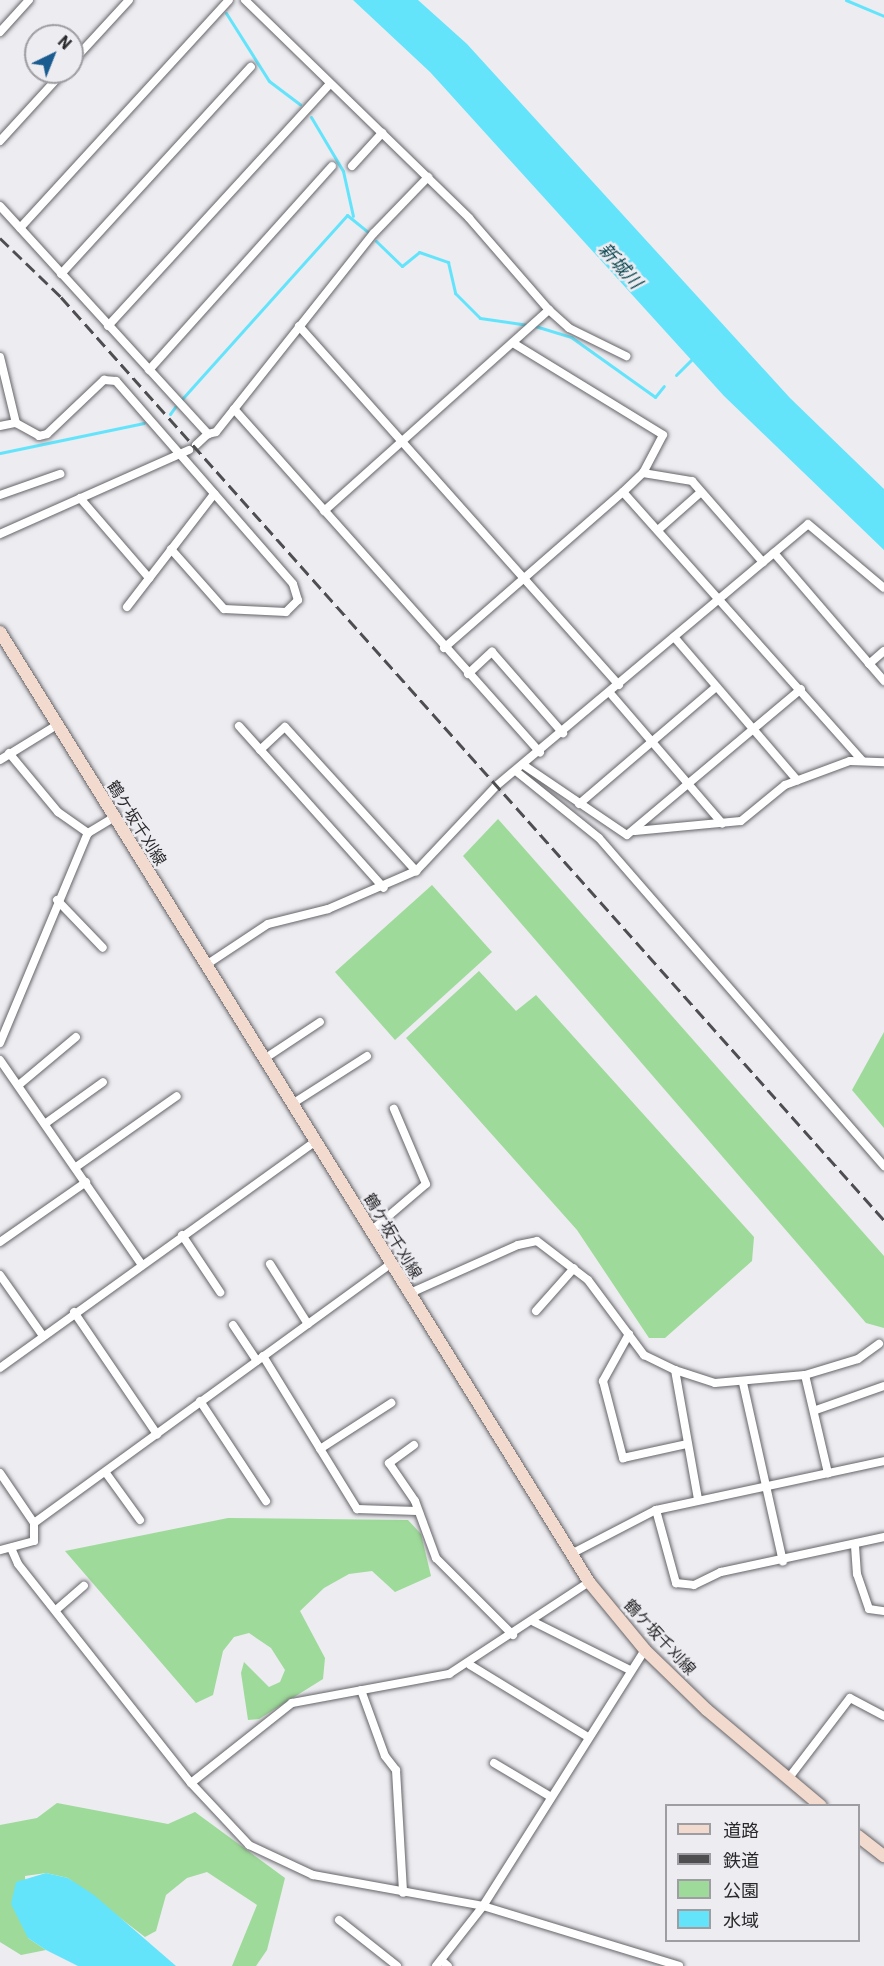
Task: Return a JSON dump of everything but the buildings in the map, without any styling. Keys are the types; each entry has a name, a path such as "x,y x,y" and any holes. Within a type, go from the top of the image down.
{"main road":[{"name":"鶴ケ坂千刈線","path":"0,632 408,1294 589,1582 645,1650 819,1804"},
{"path":"860,1838 884,1856"}],"street":[{"path":"0,32 29,0"},
{"path":"84,49 129,0"},
{"path":"20,228 229,0"},
{"path":"245,0 428,177 549,310 569,328 626,356"},
{"path":"62,274 251,67"},
{"path":"0,141 52,84"},
{"path":"108,326 330,84"},
{"path":"352,166 382,133"},
{"path":"149,370 332,166"},
{"path":"0,534 189,450 234,409 299,326 428,177"},
{"path":"0,206 208,434"},
{"path":"324,512 549,310"},
{"path":"299,326 619,685"},
{"path":"444,648 643,473 663,435 513,342"},
{"path":"0,357 16,423"},
{"path":"0,426 16,423 39,436 47,434 104,380 116,381 189,450 214,494 293,584 298,600 286,612 224,609 171,549"},
{"path":"234,409 444,648 540,753"},
{"path":"643,473 692,481 763,562"},
{"path":"0,495 60,474"},
{"path":"623,492 721,598 862,760"},
{"path":"658,530 702,492"},
{"path":"127,607 214,494"},
{"path":"80,498 149,578"},
{"path":"206,965 268,924 384,888 416,871 483,798 525,766 808,524 884,588"},
{"path":"774,553 884,681"},
{"path":"674,637 797,780"},
{"path":"869,664 884,651"},
{"path":"468,674 492,652 563,733"},
{"path":"579,804 716,687"},
{"path":"635,831 801,689"},
{"path":"610,693 722,823"},
{"path":"0,760 57,724"},
{"path":"239,726 384,888"},
{"path":"260,750 285,727 416,871"},
{"path":"9,753 58,812 88,833"},
{"path":"525,766 618,832 741,821 797,780 862,760 884,762"},
{"path":"517,772 599,838 884,1166"},
{"path":"0,1043 57,900 88,833 115,817"},
{"path":"57,900 103,948"},
{"path":"264,1059 320,1022"},
{"path":"20,1084 76,1037"},
{"path":"292,1104 367,1056"},
{"path":"0,1060 20,1084 141,1264"},
{"path":"46,1123 103,1082"},
{"path":"76,1167 177,1095"},
{"path":"371,1231 426,1184 394,1109"},
{"path":"0,1368 74,1312 315,1142"},
{"path":"0,1242 86,1182"},
{"path":"182,1235 220,1292"},
{"path":"408,1294 531,1240 574,1268 644,1355 675,1371 715,1383 743,1383 805,1375 858,1359 879,1344"},
{"path":"270,1264 308,1324"},
{"path":"34,1523 106,1473 390,1264"},
{"path":"536,1311 574,1268"},
{"path":"0,1275 43,1336"},
{"path":"74,1312 156,1434"},
{"path":"233,1325 260,1359 357,1509 417,1511"},
{"path":"629,1334 603,1381 623,1458 687,1444"},
{"path":"675,1371 698,1499"},
{"path":"805,1375 816,1410 828,1473"},
{"path":"743,1383 783,1562"},
{"path":"816,1410 884,1386"},
{"path":"201,1401 266,1500"},
{"path":"320,1449 391,1403"},
{"path":"414,1444 389,1463 417,1511 436,1558 513,1635"},
{"path":"571,1554 656,1510 678,1509 698,1499 884,1461"},
{"path":"0,1473 34,1523 34,1541 0,1550"},
{"path":"106,1473 140,1520"},
{"path":"656,1510 676,1583 694,1585 721,1572 783,1562 884,1537"},
{"path":"855,1546 857,1574 869,1608 884,1611"},
{"path":"11,1548 56,1610 191,1783 249,1845 312,1875 483,1906 679,1966"},
{"path":"191,1783 292,1703 438,1678 470,1665 589,1582"},
{"path":"56,1610 84,1586"},
{"path":"534,1622 630,1670"},
{"path":"442,1964 483,1906 630,1670 645,1650"},
{"path":"470,1665 588,1737"},
{"path":"361,1690 385,1756 396,1770 403,1893"},
{"path":"788,1779 850,1698 884,1716"},
{"path":"494,1763 551,1797"},
{"path":"339,1920 397,1966"}],"green space":[{"path":"498,819 884,1256 884,1328 866,1323 463,856"},
{"path":"432,885 492,952 395,1040 335,972"},
{"path":"479,971 516,1011 536,995 754,1237 752,1261 665,1338 649,1338 577,1230 406,1038"},
{"path":"884,1032 884,1128 852,1090"},
{"path":"228,1518 408,1520 421,1534 431,1576 395,1592 372,1571 349,1574 324,1588 300,1611 325,1658 323,1679 259,1719 248,1720 241,1673 244,1662 269,1687 280,1682 285,1670 271,1648 249,1633 234,1637 223,1651 213,1695 196,1703 65,1551"},
{"path":"57,1803 168,1824 195,1812 285,1878 267,1950 256,1966 232,1966 257,1905 207,1872 187,1878 166,1895 156,1931 145,1937 68,1878 46,1873 25,1876 28,1938 46,1950 21,1955 0,1942 0,1825 37,1818"}],"water":[{"name":"新城川","path":"353,0 418,0 467,44 790,398 884,489 884,550 724,396 430,72"},
{"path":"46,1873 68,1878 94,1895 176,1966 78,1966 28,1938 11,1904 16,1882"}],"waterway":[{"path":"846,0 884,16"},
{"path":"226,13 269,81 300,104"},
{"path":"311,117 343,171 353,216"},
{"path":"182,399 347,215 367,231"},
{"path":"376,241 402,266 419,252 448,262 455,293 480,318 528,325"},
{"path":"535,326 571,337 655,397 664,386"},
{"path":"676,375 694,357"},
{"path":"170,414 175,407"},
{"path":"0,453 144,423"}],"railway":[{"path":"0,238 61,297 884,1220"}]}
